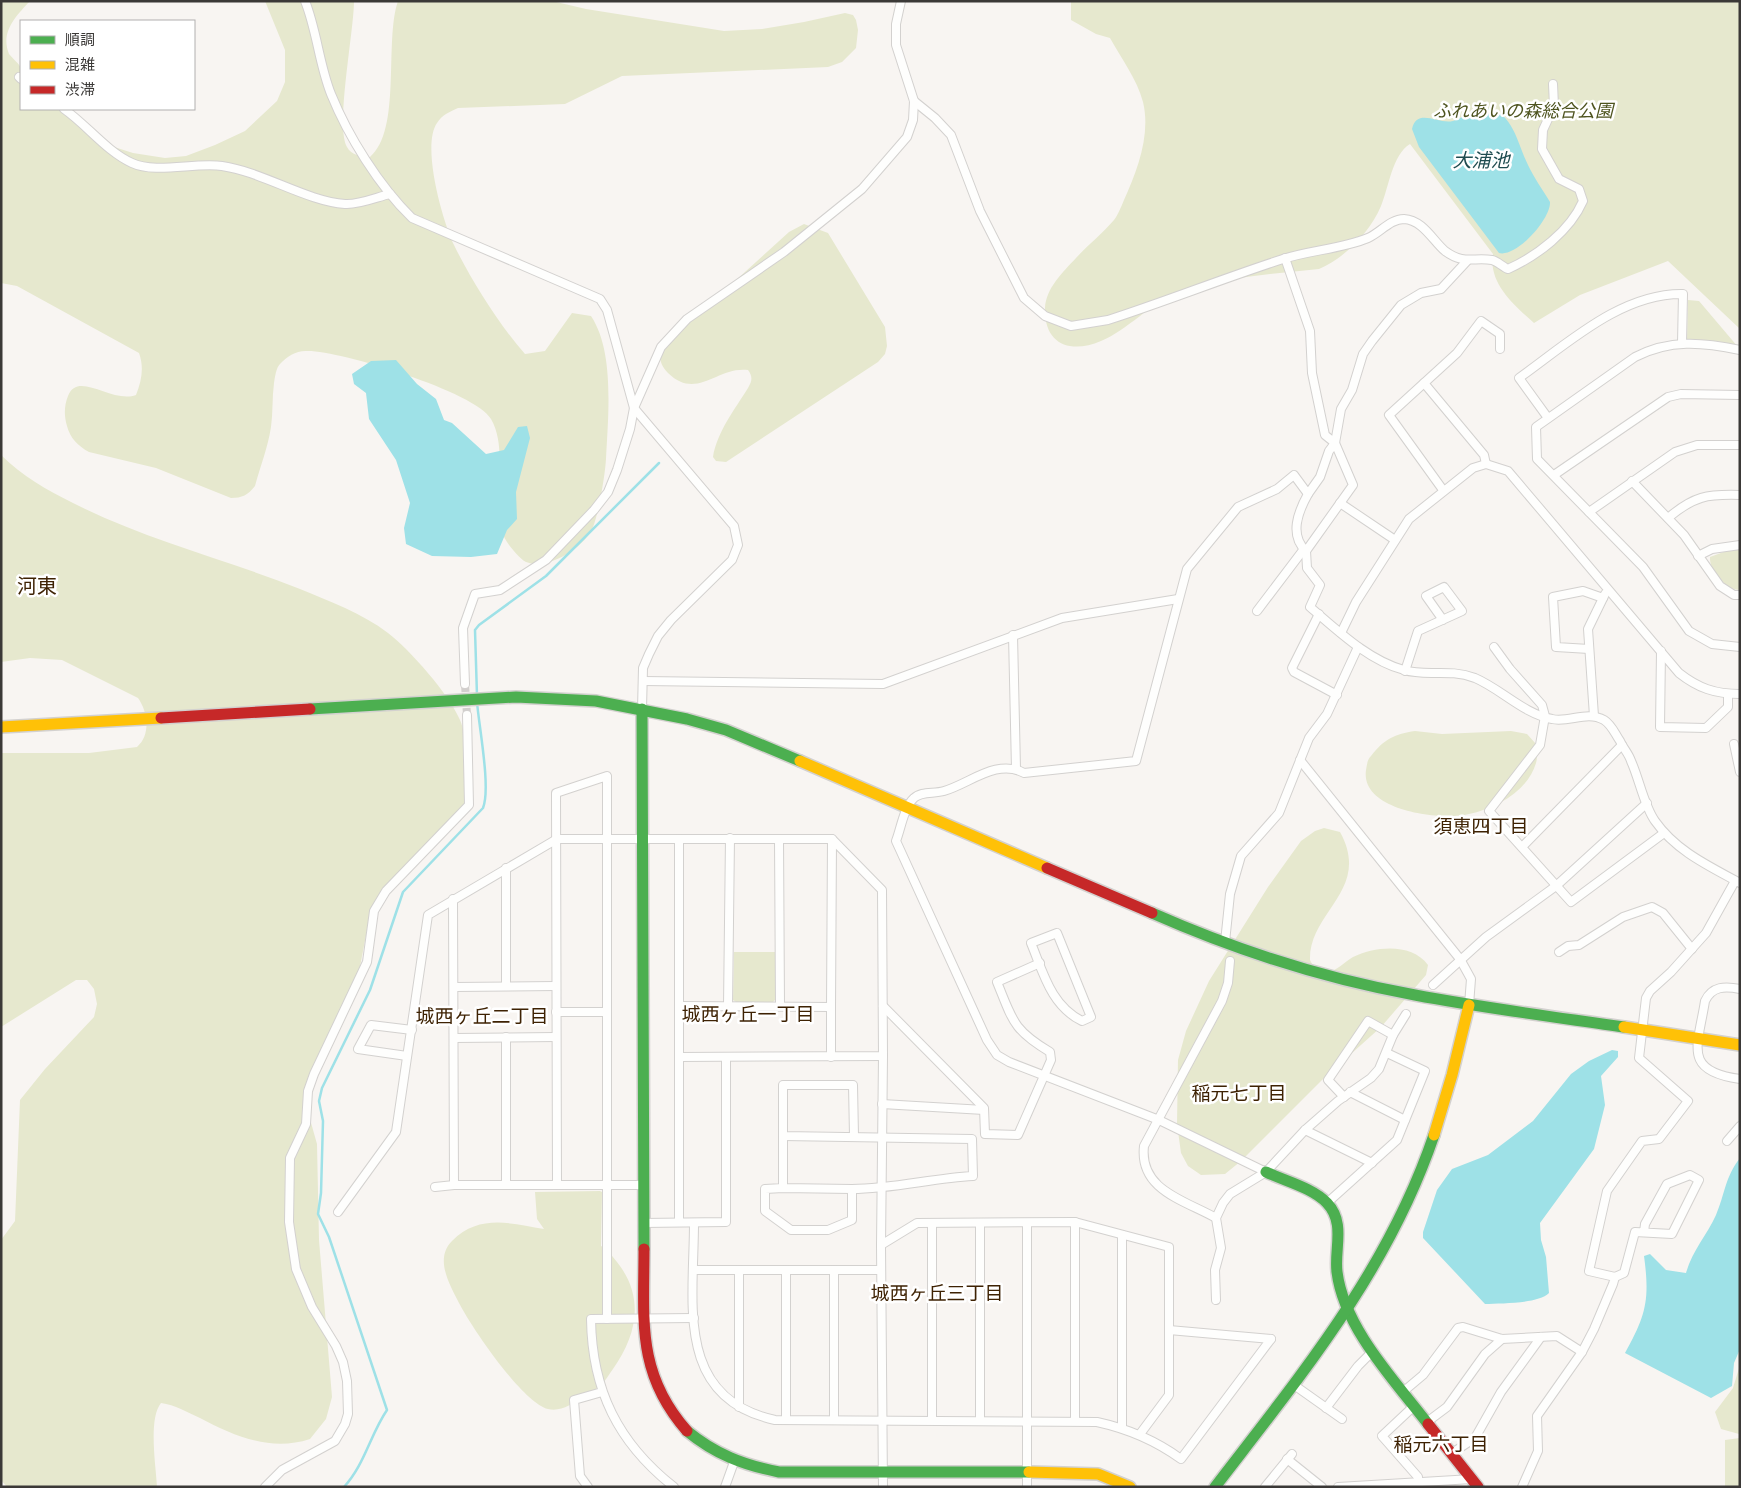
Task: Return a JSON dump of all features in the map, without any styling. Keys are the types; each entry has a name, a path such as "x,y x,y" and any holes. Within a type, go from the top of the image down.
{"street":[{"path":"305,1 331,94 362,153 390,194 412,218 600,299 607,310 634,408 734,526 738,545 732,560 671,620 658,636 644,668 642,708 643,1318 644,1338 650,1371 664,1403 688,1432 714,1452 734,1462 758,1470 779,1472 1027,1472 1098,1474 1130,1487"},
{"path":"465,684 463,628 475,594 500,590 546,560 594,510 608,492 630,429 634,408 662,348 687,319 784,252 862,189 907,137 913,120 914,101 896,45 896,24 901,1"},
{"path":"914,101 935,118 951,135 980,211 1024,298 1045,316 1061,323 1080,326 1108,320 1285,258 1336,248 1369,238 1393,222 1404,219 1414,222 1426,230 1446,251 1467,261 1494,260 1508,269 1519,264 1560,233 1582,203 1583,197 1579,189 1559,179 1542,149 1543,130 1554,106 1554,84"},
{"path":"66,110 81,120 121,158 134,165 152,167 221,166 243,170 309,195 346,204 390,194"},
{"path":"1257,611 1353,485 1335,443 1325,435 1312,373 1310,331 1285,258"},
{"path":"1467,261 1441,289 1421,293 1401,305 1363,354 1352,390 1341,409 1335,443 1320,477 1308,494 1297,521 1297,541 1305,550 1307,568 1320,585 1310,607 1358,648 1405,671 1443,671 1463,674 1478,679 1526,708 1551,720 1594,716 1609,724 1630,758 1653,819 1682,850 1738,882 1706,933 1671,972 1650,991 1644,1006 1644,1031 1639,1058 1641,1062 1688,1101 1659,1139 1642,1141 1607,1191 1590,1271 1615,1277 1624,1273 1635,1232 1672,1234 1699,1180 1690,1174 1667,1184 1645,1224 1644,1232"},
{"path":"1548,418 1519,378 1606,317 1652,297 1683,294 1682,344"},
{"path":"1443,490 1389,415 1456,353 1481,321 1500,334 1500,349"},
{"path":"1740,350 1709,345 1664,345 1635,357 1536,427 1537,459 1643,567 1689,631 1712,644 1740,647"},
{"path":"1424,383 1484,455 1486,464"},
{"path":"1554,476 1655,404 1668,397 1680,394 1740,395"},
{"path":"1589,512 1675,452 1687,446 1740,445"},
{"path":"1340,633 1409,519 1473,468 1486,464 1508,471 1679,673 1692,683 1711,692 1740,694"},
{"path":"1308,494 1294,475 1277,490 1238,507 1187,569 1136,761 1024,774 1016,769 998,769 946,791 919,794 912,799 896,840 987,1040 998,1054 1043,1076 1159,1120 1312,1193 1327,1203 1337,1220 1339,1239 1337,1272 1348,1309 1372,1352 1475,1483"},
{"path":"1632,481 1684,535 1720,586 1734,595 1740,595"},
{"path":"1668,518 1694,499 1707,495 1740,495"},
{"path":"1340,503 1395,540"},
{"path":"1698,556 1712,549 1740,545"},
{"path":"1405,671 1418,630 1443,620 1462,611 1444,587 1426,596 1443,620"},
{"path":"1594,716 1588,630 1608,588"},
{"path":"1589,649 1556,648 1553,597 1583,591 1603,598"},
{"path":"643,681 883,684 1062,618 1178,599"},
{"path":"1319,614 1292,668 1294,672 1337,695"},
{"path":"1013,635 1016,769"},
{"path":"1494,646 1542,705 1545,716 1540,745 1489,811 1570,902 1664,832"},
{"path":"1226,942 1230,894 1241,856 1279,813 1309,738 1328,714 1358,648"},
{"path":"1661,652 1660,727 1706,728 1728,707 1728,694"},
{"path":"1,727 516,697 596,701 642,708 726,730 1184,927 1311,971 1414,995 1469,1005 1740,1045"},
{"path":"265,1487 282,1470 335,1441 345,1424 348,1414 347,1381 343,1362 336,1346 312,1307 296,1269 289,1222 290,1158 306,1124 308,1091 314,1074 367,962 374,911 386,891 470,805 467,715"},
{"path":"1734,744 1740,772"},
{"path":"1522,847 1622,745"},
{"path":"1215,1487 1294,1385 1348,1309 1387,1244 1418,1177 1451,1084 1469,1005 1471,979 1460,959 1300,760"},
{"path":"557,1185 556,793 607,776 607,1319"},
{"path":"1433,985 1486,937 1556,886 1647,803"},
{"path":"679,838 679,1222"},
{"path":"728,1006 730,838"},
{"path":"338,1212 396,1132 428,915 557,839 832,839 882,890 881,1270 883,1487"},
{"path":"779,839 780,1006"},
{"path":"831,1057 832,839"},
{"path":"506,868 506,986"},
{"path":"453,899 454,1186"},
{"path":"1558,952 1568,946 1579,945 1623,917 1652,907 1663,913 1692,949"},
{"path":"1056,933 1091,1017 1082,1021 1069,1015 1059,1005 1040,964 1032,943 1056,933"},
{"path":"1216,1218 1165,1191 1154,1183 1145,1171 1142,1158 1144,1146 1222,1000 1228,982 1230,961"},
{"path":"882,1006 984,1110 985,1134 1018,1135 1051,1060 1050,1052 1022,1034 1012,1020 997,982 1040,964"},
{"path":"454,987 556,986"},
{"path":"1740,989 1723,987 1708,994 1698,1054 1703,1067 1722,1077 1740,1079"},
{"path":"679,1006 831,1007"},
{"path":"556,1012 607,1012"},
{"path":"1216,1300 1215,1270 1221,1248 1216,1218 1230,1194 1266,1172 1305,1130 1371,1078 1387,1053 1393,1035 1406,1014"},
{"path":"1393,1035 1368,1021 1328,1080 1347,1095 1405,1120"},
{"path":"407,1056 358,1049 371,1025 412,1030"},
{"path":"454,1038 556,1037"},
{"path":"506,1038 506,1185"},
{"path":"1327,1203 1397,1140 1425,1071 1387,1053"},
{"path":"679,1057 882,1056"},
{"path":"643,1223 726,1222 726,1057"},
{"path":"784,1188 783,1085 853,1085 854,1136"},
{"path":"882,1104 984,1110"},
{"path":"1727,1140 1740,1126"},
{"path":"1305,1130 1372,1163"},
{"path":"783,1136 882,1136 972,1139 973,1176 947,1178 881,1189 784,1188 765,1189 765,1211 791,1230 828,1230 852,1220 852,1189"},
{"path":"435,1187 643,1185"},
{"path":"881,1245 916,1223 1075,1222 1169,1247 1169,1394 1140,1434"},
{"path":"1075,1222 1075,1420"},
{"path":"694,1223 694,1318 699,1357 709,1378 728,1399 739,1407 762,1417 786,1420 1075,1420 1122,1427 1159,1443 1181,1459 1272,1339 1169,1330"},
{"path":"932,1223 932,1420"},
{"path":"980,1223 980,1420"},
{"path":"1027,1223 1027,1487"},
{"path":"1122,1235 1122,1427"},
{"path":"694,1270 881,1270"},
{"path":"739,1270 739,1407"},
{"path":"786,1270 786,1420"},
{"path":"834,1270 834,1420"},
{"path":"1522,1487 1538,1451 1537,1416 1582,1352 1594,1330 1615,1277"},
{"path":"674,1487 655,1472 635,1450 618,1426 602,1392 596,1369 591,1319 694,1318"},
{"path":"1404,1391 1423,1375 1458,1328 1463,1326 1502,1339 1556,1336 1582,1352"},
{"path":"1452,1453 1475,1438 1501,1392 1541,1337"},
{"path":"1427,1422 1447,1407 1485,1354 1502,1339"},
{"path":"1326,1408 1358,1366 1372,1352"},
{"path":"1294,1385 1342,1419"},
{"path":"588,1487 580,1476 574,1400 602,1392"},
{"path":"1414,1406 1382,1436 1418,1478 1414,1484"},
{"path":"1265,1487 1289,1456 1322,1487"},
{"path":"725,1487 734,1462"},
{"path":"1338,1487 1475,1483"}],"green space":[{"path":"1,1 30,1 11,25 7,39 9,54 20,67 20,110 64,110 111,146 133,153 165,158 186,156 245,131 277,101 285,82 285,50 265,1 354,1 344,100 344,137 347,147 351,152 367,157 370,157 380,144 386,127 391,84 392,38 398,1 552,1 586,9 724,31 762,29 845,13 853,15 856,20 858,30 856,48 842,62 828,67 622,76 565,104 458,108 443,116 437,123 431,149 432,166 449,234 469,273 506,330 525,354 545,351 572,313 591,316 599,331 604,348 608,385 608,424 606,459 599,503 589,535 574,549 555,560 535,564 526,562 518,556 507,542 501,529 498,514 499,449 497,434 491,419 480,408 461,397 406,375 348,358 304,351 289,356 279,366 274,383 271,427 266,449 255,486 242,497 231,498 156,468 89,452 75,441 68,430 65,407 68,396 73,389 79,386 127,397 136,395 140,384 142,368 139,353 17,286 1,283"},
{"name":"ふれあいの森総合公園","path":"1071,1 1740,1 1740,329 1668,261 1580,295 1534,323 1504,293 1494,274 1493,254 1410,144 1404,149 1395,163 1381,206 1370,225 1356,243 1329,264 1319,269 1212,283 1178,293 1158,303 1101,341 1079,347 1061,343 1049,331 1046,321 1045,308 1048,294 1066,269 1117,216 1138,165 1145,127 1143,102 1137,85 1110,38 1096,34 1071,20"},
{"path":"804,224 828,233 885,327 887,346 885,354 878,362 726,462 716,461 713,457 718,439 749,386 750,372 748,370 737,370 707,381 688,384 678,381 664,368 661,362 660,349 789,232"},
{"path":"1688,300 1699,301 1738,347 1722,342 1687,339"},
{"path":"1,455 17,470 35,482 101,516 157,539 300,589 367,619 388,633 428,673 455,709 463,729 468,750 467,806 391,883 369,920 357,982 311,1075 306,1105 317,1144 319,1240 332,1397 326,1419 310,1439 295,1443 267,1443 239,1436 181,1409 161,1403 157,1410 154,1431 157,1487 7,1487 1,1480 1,1240 15,1221 20,1100 45,1069 94,1017 97,1004 94,989 87,980 76,980 1,1027 1,753 89,753 137,747 146,730 146,716 138,698 62,660 30,658 1,662"},
{"path":"1729,550 1740,550 1740,590 1729,587 1719,579 1710,562 1710,557"},
{"path":"1415,731 1442,734 1511,731 1527,734 1536,744 1536,763 1526,782 1510,797 1479,811 1456,816 1440,816 1405,810 1389,804 1376,795 1368,784 1366,770 1370,758 1385,741"},
{"path":"1324,828 1340,832 1348,852 1349,870 1337,899 1319,927 1312,943 1310,960 1314,966 1318,971 1327,972 1362,953 1393,949 1413,953 1421,958 1428,965 1426,975 1381,1027 1322,1080 1241,1161 1225,1174 1201,1175 1188,1166 1181,1153 1177,1124 1178,1060 1186,1031 1209,981 1268,887 1301,841 1315,831"},
{"path":"734,952 775,952 776,999 773,1002 736,1002 733,1000"},
{"path":"535,1192 602,1192 601,1246 617,1262 626,1275 632,1289 634,1316 632,1329 628,1343 621,1356 602,1384 566,1407 553,1410 548,1409 525,1393 486,1346 459,1303 448,1280 445,1272 444,1256 452,1241 462,1232 484,1224 507,1223 544,1229 537,1219"},
{"path":"1740,1365 1739,1434 1721,1429 1715,1412 1733,1388"},
{"path":"1740,1438 1740,1487 1725,1487 1725,1440"}],"water":[{"name":"大浦池","path":"1479,108 1490,109 1506,119 1512,127 1530,170 1550,202 1549,209 1539,227 1523,244 1506,253 1499,253 1419,147 1412,129 1419,119 1429,118 1447,122 1453,121"},
{"path":"396,360 417,384 436,399 444,420 452,423 486,454 504,450 518,427 527,426 530,438 516,492 517,519 507,530 497,554 471,557 432,556 406,544 404,528 410,503 396,460 369,419 366,393 354,384 352,374 371,361"},
{"path":"1612,1050 1618,1051 1618,1057 1601,1076 1605,1105 1594,1149 1540,1223 1541,1240 1546,1257 1549,1293 1544,1297 1528,1301 1485,1304 1423,1238 1423,1232 1437,1190 1452,1169 1488,1155 1533,1121 1571,1074 1589,1061"},
{"path":"1740,1158 1740,1349 1734,1363 1732,1386 1711,1398 1625,1353 1638,1328 1645,1307 1647,1284 1644,1256 1650,1254 1666,1270 1686,1273 1692,1257 1716,1215 1728,1179"}],"waterway":[{"path":"477,696 475,630 479,625 546,576 659,463"},
{"path":"344,1487 357,1469 387,1410 329,1237 318,1214 321,1193 323,1121 319,1101 322,1088 370,990 403,892 483,808 486,787 477,702"}],"tunnel":[{"path":"465,684 467,715"}],"traffic: fast":[{"path":"310,709 516,697 596,701 687,719 726,730 800,761"},
{"path":"642,709 644,1249"},
{"path":"1152,913 1248,951 1348,981 1467,1004 1624,1027"},
{"path":"1215,1487 1310,1362 1340,1320 1367,1277 1415,1185 1434,1135"},
{"path":"1266,1172 1314,1193 1327,1203 1333,1211 1338,1228 1337,1272 1342,1293 1350,1313 1373,1353 1428,1424"},
{"path":"687,1431 708,1446 730,1458 779,1472 1029,1472"}],"traffic: slow":[{"path":"1,727 161,718"},
{"path":"800,761 1047,868"},
{"path":"1434,1135 1452,1075 1469,1005"},
{"path":"1624,1027 1740,1045"},
{"path":"1029,1472 1098,1474 1130,1487"}],"traffic: jam":[{"path":"161,718 310,709"},
{"path":"1047,868 1152,913"},
{"path":"644,1249 644,1322 646,1345 651,1367 659,1388 687,1431"},
{"path":"1428,1424 1478,1487"}],"district":[{"name":"河東","path":"37,586"},
{"name":"須恵四丁目","path":"1481,826"},
{"name":"城西ヶ丘一丁目","path":"748,1014"},
{"name":"城西ヶ丘二丁目","path":"482,1016"},
{"name":"稲元七丁目","path":"1239,1093"},
{"name":"城西ヶ丘三丁目","path":"937,1293"},
{"name":"稲元六丁目","path":"1441,1444"}]}
